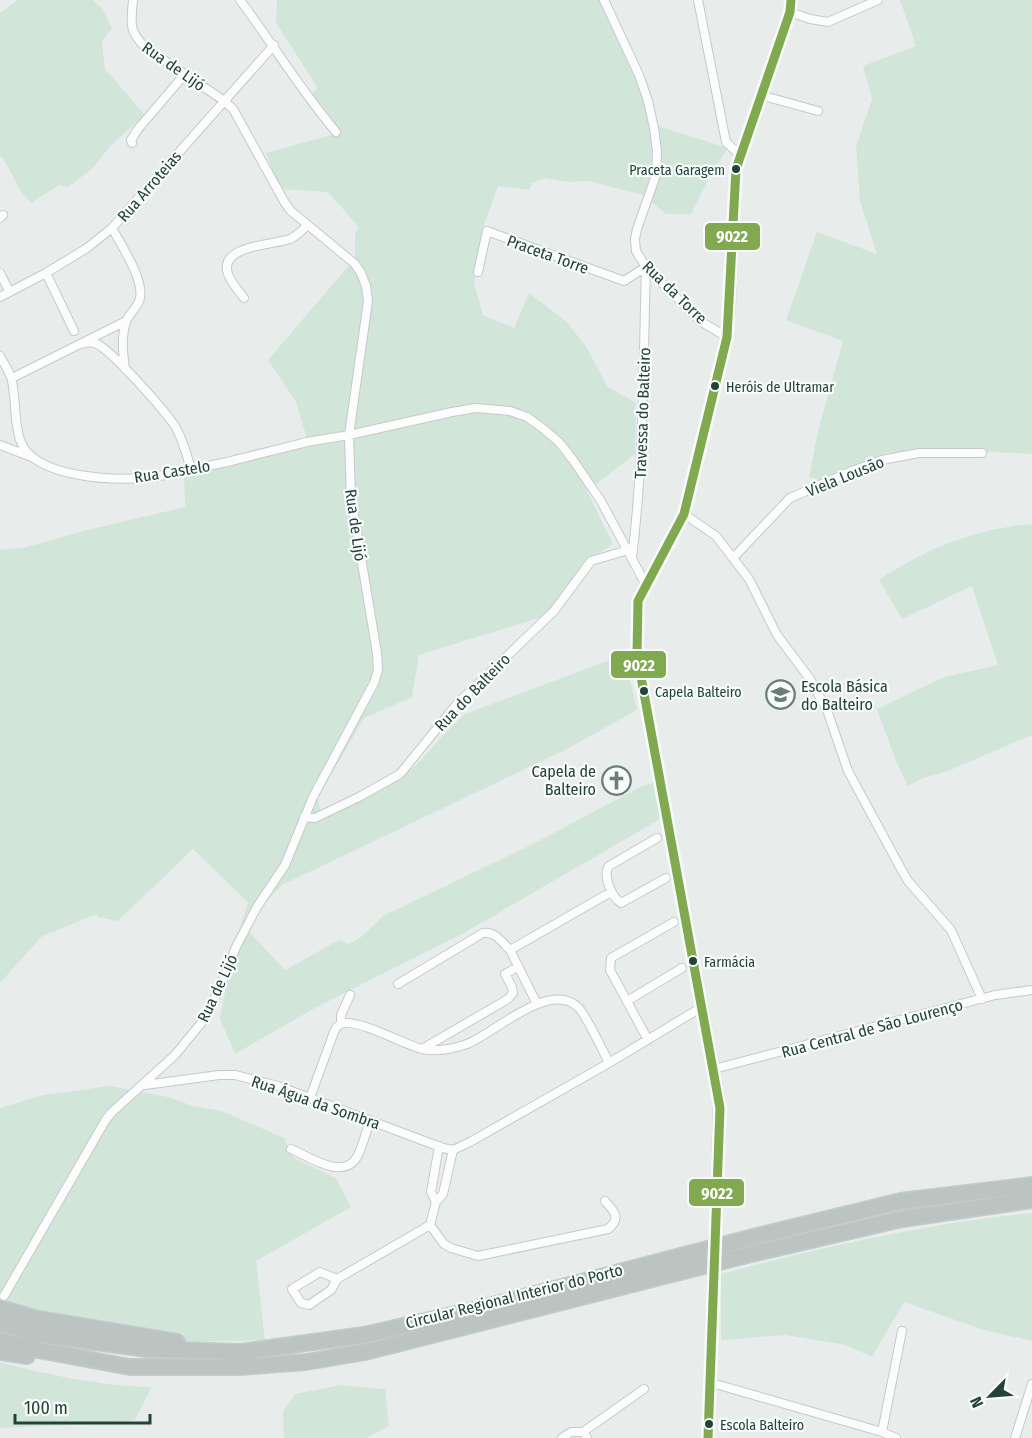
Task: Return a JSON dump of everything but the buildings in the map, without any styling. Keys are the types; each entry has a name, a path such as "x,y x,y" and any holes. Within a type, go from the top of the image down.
{"highway":[{"name":"Circular Regional Interior do Porto","path":"0,1323 37,1334 147,1349 241,1352 364,1335 478,1309 901,1201 1032,1185"},
{"name":"Circular Regional Interior do Porto","path":"0,1340 33,1349 130,1366 241,1367 306,1362 365,1352 751,1254 902,1219 1032,1200"},
{"path":"2,1302 38,1319 182,1343 196,1351"},
{"path":"0,1352 108,1370 130,1366"}],"street":[{"name":"Rua de Lijó","path":"132,0 130,24 138,41 224,100 236,112 285,203 355,264 362,273 368,301 349,435 352,508 378,670 374,683 304,817 285,865 257,908 236,947 216,996 202,1022 175,1055 145,1085"},
{"path":"240,0 274,45 309,101 336,132"},
{"name":"Rua da Torre","path":"604,0 639,75 648,101 657,151 656,175 635,239 636,251 646,267 700,321 727,337"},
{"path":"698,0 726,142 740,155"},
{"path":"706,1437 720,1108 636,655 638,601 684,514 727,337 735,186 740,155 790,12 791,0"},
{"path":"790,12 828,22 878,0"},
{"name":"Rua Arroteias","path":"0,297 87,249 112,228 274,45"},
{"path":"132,143 131,140 138,129 185,74"},
{"path":"760,95 818,111"},
{"path":"244,298 228,273 227,266 231,259 238,252 254,246 289,239 308,225"},
{"path":"12,378 126,321 136,307 140,299 138,280 112,228"},
{"name":"Praceta Torre","path":"478,272 487,231 624,281 646,267"},
{"name":"Travessa do Balteiro","path":"630,554 639,502 643,430 646,267"},
{"path":"0,273 9,291"},
{"path":"46,273 74,331"},
{"path":"125,369 123,346 126,321"},
{"path":"81,344 94,343 111,353 174,425 181,437 191,470"},
{"path":"0,356 12,378 19,438 30,457"},
{"name":"Rua Castelo","path":"0,445 56,469 85,476 144,478 191,470 416,418 476,408 510,411 527,417 559,442 594,489 646,585"},
{"name":"Viela Lousão","path":"733,558 790,498 852,471 882,459 919,453 982,453"},
{"path":"684,514 710,530 749,579 777,635 810,679 827,710 848,771 908,882 951,930 982,999"},
{"name":"Rua do Balteiro","path":"304,817 315,818 400,774 456,705 554,611 591,561 630,554"},
{"path":"657,838 608,867 606,871 611,892 618,902 623,903 666,878"},
{"path":"510,950 611,892"},
{"path":"648,1040 610,970 611,958 674,922"},
{"path":"398,984 487,932 495,935 510,950 537,1004"},
{"path":"422,1049 508,999 513,993 505,974 518,967"},
{"path":"627,1001 682,968"},
{"name":"Rua Central de São Lourenço","path":"714,1069 982,999 1032,990"},
{"path":"341,1024 341,1015 350,995"},
{"path":"310,1098 333,1032 341,1024 346,1023 422,1049 450,1049 469,1043 537,1004 553,999 563,999 580,1009 609,1063"},
{"path":"337,1279 320,1272 292,1289 301,1304 309,1305 332,1290 337,1279 430,1226 436,1202 443,1194 453,1150 609,1063 702,1007"},
{"name":"Rua Água da Sombra","path":"145,1085 235,1075 278,1086 453,1150"},
{"path":"2,1302 105,1121 111,1113 145,1085"},
{"path":"291,1149 335,1167 349,1165 357,1156 370,1120"},
{"path":"436,1202 431,1191 439,1146"},
{"path":"430,1226 444,1244 478,1256 608,1229 616,1217 615,1212 605,1201"},
{"path":"882,1432 902,1330"},
{"path":"710,1384 882,1432 896,1438"},
{"path":"1015,1438 1032,1384"},
{"path":"562,1438 571,1432 585,1435 644,1389"}],"green space":[{"path":"18,0 93,0 102,8 112,29 102,41 105,69 145,115 111,145 93,168 68,187 59,185 31,203 20,190 3,158 0,157 0,13"},
{"path":"277,0 602,0 646,97 651,124 728,148 712,171 691,214 666,214 643,195 588,181 568,182 545,178 532,183 529,190 498,186 484,225 474,283 483,315 514,328 529,293 567,322 587,348 607,386 636,403 635,454 587,491 613,544 591,559 579,571 545,616 419,655 412,697 364,718 318,798 321,816 364,798 396,781 465,714 624,655 637,710 565,750 282,885 243,925 285,970 339,940 349,944 361,937 383,916 535,843 640,787 657,781 662,818 462,934 315,1008 235,1054 220,1019 232,952 248,903 193,849 118,921 98,917 96,914 41,937 0,983 0,550 27,547 185,507 184,477 309,445 296,402 268,360 355,258 355,234 359,227 328,192 279,189 266,153 339,133 309,96 318,88 276,23"},
{"path":"900,0 1032,0 1032,454 887,453 861,462 827,483 809,477 818,431 843,341 786,320 817,232 877,254 860,201 856,146 872,99 863,66 916,46"},
{"path":"1032,524 1032,735 908,786 877,709 944,677 998,665 972,586 902,619 879,580 915,558 971,535"},
{"path":"111,1086 222,1111 284,1138 294,1158 336,1178 351,1207 256,1261 265,1340 181,1342 0,1305 0,1108 43,1095"},
{"path":"1032,1213 1032,1341 984,1330 904,1302 872,1357 846,1345 785,1335 721,1340 721,1274 875,1237 953,1223"},
{"path":"0,1362 75,1379 152,1387 135,1420 0,1428"},
{"path":"341,1385 385,1389 389,1426 367,1438 284,1438 283,1411 295,1394"}],"transit line":[{"name":"9022","path":"708,1438 720,1108 637,655 638,601 684,514 727,337 736,169 790,12 791,0"}],"place":[{"name":"Praceta Garagem","path":"736,169"},
{"name":"Heróis de Ultramar","path":"715,386"},
{"name":"Capela Balteiro","path":"644,691"},
{"name":"Escola Básica do Balteiro","path":"780,695"},
{"name":"Capela de Balteiro","path":"617,780"},
{"name":"Farmácia","path":"693,961"},
{"name":"Escola Balteiro","path":"709,1424"}]}
